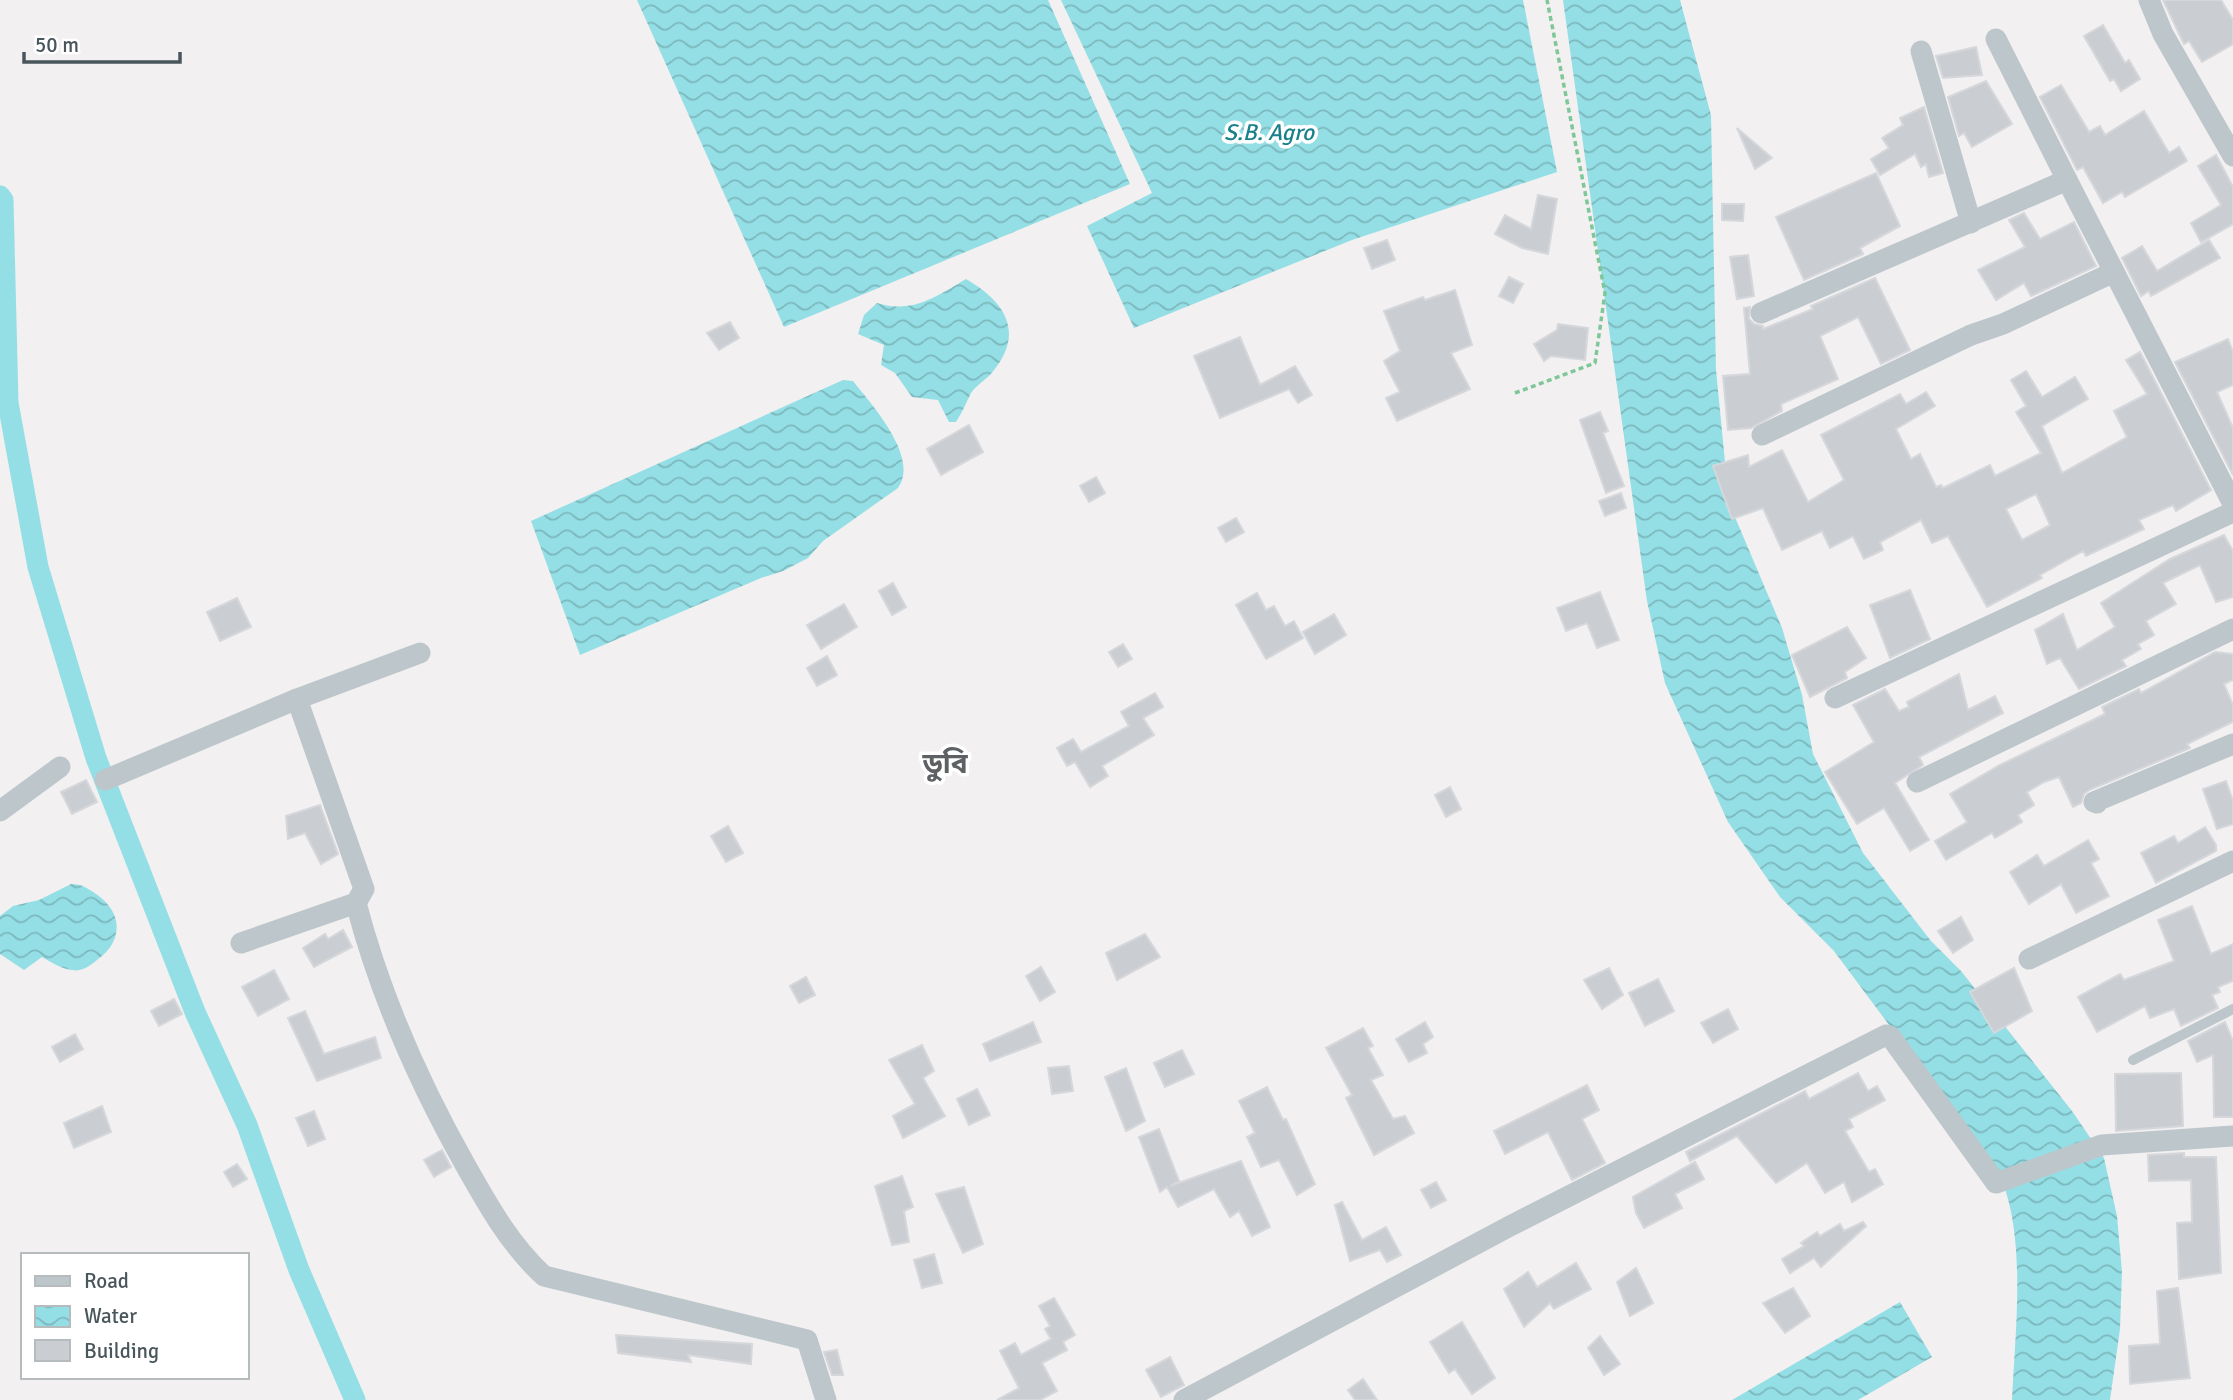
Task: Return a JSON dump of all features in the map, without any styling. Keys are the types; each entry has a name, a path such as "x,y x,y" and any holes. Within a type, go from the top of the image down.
{"street":[{"path":"2149,0 2163,34 2233,156"},
{"path":"1996,39 2233,505"},
{"path":"1921,51 1971,223"},
{"path":"1761,313 2067,180"},
{"path":"1762,435 1971,335 2003,324 2114,272"},
{"path":"1835,698 2233,512"},
{"path":"1917,782 2233,629"},
{"path":"105,780 297,699 419,653"},
{"path":"240,943 356,903 364,889 297,699"},
{"path":"2097,803 2094,802 2233,744"},
{"path":"0,811 60,767"},
{"path":"2029,959 2233,861"},
{"path":"356,903 367,944 431,1105 485,1201 523,1256 544,1276 807,1340 826,1400"},
{"path":"1184,1400 1510,1227 1886,1035 1890,1036 1929,1088 1996,1183 2102,1145 2233,1136"}],"lane":[{"path":"2133,1060 2233,1009"}],"path":[{"path":"1515,393 1595,363 1605,293 1547,0"}],"water":[{"path":"637,0 1048,0 1130,184 784,327"},
{"name":"S.B. Agro","path":"1061,0 1523,0 1557,172 1352,240 1134,328 1087,226 1152,193"},
{"path":"1563,0 1680,0 1711,115 1716,370 1729,503 1782,628 1802,695 1813,754 1863,853 1931,941 1961,971 2072,1111 2104,1158 2117,1216 2122,1272 2120,1329 2110,1400 2012,1400 2017,1313 2016,1251 2007,1194 1997,1170 1834,951 1780,897 1728,822 1665,683 1647,601"},
{"path":"966,279 1000,307 1009,330 1008,342 994,370 971,393 956,422 949,422 938,400 912,397 895,373 881,365 884,345 858,334 864,315 877,303 890,306 913,305"},
{"path":"843,380 853,381 881,417 898,447 903,461 903,475 898,488 823,541 808,558 783,571 580,655 531,521"},
{"path":"71,884 90,890 111,909 117,927 116,936 106,952 88,966 75,970 60,967 42,957 24,970 0,954 0,916 13,906 39,900"},
{"path":"1900,1302 1932,1357 1858,1400 1732,1400"}],"building":[{"path":"2163,0 2221,0 2233,20 2233,44 2202,62 2189,41 2184,44"},
{"path":"2103,25 2125,63 2129,60 2140,79 2121,91 2114,79 2110,81 2084,36"},
{"path":"1976,47 1982,75 1943,78 1936,56"},
{"path":"1986,81 2012,124 1972,147 1964,133 1959,136 1948,97"},
{"path":"2061,85 2089,132 2100,126 2105,135 2144,111 2169,153 2179,147 2187,161 2125,197 2122,192 2103,203 2083,167 2077,170 2040,97"},
{"path":"1924,107 1943,173 1929,177 1926,164 1921,167 1915,154 1880,175 1871,159 1889,148 1882,138 1903,125 1900,118"},
{"path":"1737,128 1772,158 1755,169"},
{"path":"2216,155 2233,187 2233,224 2201,242 2191,223 2221,205 2198,166"},
{"path":"1876,173 1900,226 1860,248 1863,254 1804,280 1776,217"},
{"path":"1538,195 1557,199 1548,254 1522,248 1495,234 1505,215 1531,229"},
{"path":"1722,204 1744,204 1743,221 1722,220"},
{"path":"2024,213 2040,239 2074,222 2096,266 2031,296 2024,283 1996,300 1978,270 2025,247 2009,220"},
{"path":"1387,240 1395,260 1372,269 1364,248"},
{"path":"2209,240 2220,258 2151,296 2149,291 2141,296 2122,258 2142,246 2157,271"},
{"path":"1748,255 1754,296 1737,299 1730,257"},
{"path":"1509,277 1523,284 1513,303 1499,296"},
{"path":"1875,278 1910,350 1881,364 1858,317 1820,336 1838,379 1781,404 1782,411 1751,428 1728,430 1723,376 1750,374 1744,308 1750,307 1749,319 1754,324 1763,326 1763,329 1813,309 1811,306"},
{"path":"1455,290 1472,345 1451,353 1470,389 1397,421 1386,398 1400,392 1384,361 1400,351 1384,311 1423,297 1425,300"},
{"path":"730,322 739,338 719,350 707,333"},
{"path":"1558,324 1588,328 1585,360 1551,356 1544,361 1534,344 1557,330"},
{"path":"1240,337 1260,385 1295,366 1312,395 1298,403 1289,389 1220,418 1194,356"},
{"path":"2228,339 2233,352 2233,385 2217,392 2233,428 2233,475 2175,362"},
{"path":"2140,352 2211,490 2176,511 2173,505 2139,520 2144,529 2086,556 2083,551 2040,575 2042,578 1987,607 1948,536 1932,543 1921,520 1880,542 1883,550 1864,559 1853,536 1830,548 1822,531 1782,550 1763,508 1732,519 1713,466 1748,455 1749,467 1782,450 1808,502 1844,480 1821,435 1900,394 1906,404 1926,392 1935,406 1896,429 1911,459 1920,454 1936,487 1941,485 1943,488 1990,465 1995,476 2041,453 2016,412 2026,406 2011,380 2026,371 2042,397 2075,377 2088,399 2042,426 2062,473 2127,437 2114,411 2147,394 2126,360","holes":["2036,494 2050,525 2022,540 2006,509"]},
{"path":"1600,412 1608,431 1603,433 1624,486 1606,493 1580,420"},
{"path":"969,425 983,452 941,475 927,449"},
{"path":"1096,477 1105,493 1089,502 1080,486"},
{"path":"1621,493 1626,508 1605,516 1599,501"},
{"path":"1236,518 1244,532 1226,542 1218,528"},
{"path":"2224,535 2233,551 2233,597 2216,602 2200,565 2163,583 2176,604 2146,621 2154,635 2138,644 2141,649 2122,660 2126,666 2079,689 2060,658 2047,664 2035,630 2063,614 2077,650 2115,627 2101,603 2170,559"},
{"path":"893,583 906,607 892,615 879,591"},
{"path":"1910,590 1930,639 1890,658 1870,605"},
{"path":"1600,592 1619,640 1597,648 1587,623 1566,631 1557,608"},
{"path":"1257,593 1266,610 1274,606 1285,626 1294,621 1303,638 1266,659 1236,605"},
{"path":"237,598 251,627 220,641 207,612"},
{"path":"844,604 857,627 821,649 807,625"},
{"path":"1334,614 1346,635 1315,654 1303,632"},
{"path":"1847,627 1866,658 1845,672 1847,678 1810,697 1792,655"},
{"path":"1123,644 1132,659 1118,667 1109,652"},
{"path":"2215,652 2233,654 2233,680 2224,684 2233,705 2233,722 2187,744 2190,748 2089,790 2084,794 2081,803 2073,807 2059,777 2044,782 2027,792 2034,805 2018,815 2022,822 1995,838 1992,833 1946,860 1935,841 1967,822 1950,794 2000,765 2105,714 2102,707 2139,689 2141,693"},
{"path":"827,656 837,675 817,686 807,668"},
{"path":"1959,674 1968,710 1995,696 2003,713 1919,757 1923,765 1895,783 1929,840 1910,851 1884,808 1857,824 1825,772 1874,742 1853,705 1885,689 1899,711 1909,707 1907,702"},
{"path":"1155,693 1163,707 1143,718 1154,735 1102,766 1108,776 1090,787 1075,762 1067,766 1057,748 1073,739 1081,752 1129,726 1121,712"},
{"path":"86,780 97,802 72,814 61,792"},
{"path":"2226,781 2233,801 2233,824 2217,829 2203,789"},
{"path":"1450,787 1461,809 1446,817 1435,795"},
{"path":"320,805 338,854 321,864 305,833 288,839 286,816"},
{"path":"728,826 743,853 726,862 711,836"},
{"path":"2205,827 2216,845 2216,851 2156,883 2141,853 2174,836 2178,843"},
{"path":"2088,840 2099,859 2091,863 2109,896 2076,913 2061,884 2029,904 2010,872 2037,855 2044,866"},
{"path":"2192,906 2211,954 2233,944 2233,981 2218,987 2220,992 2212,995 2218,1008 2181,1026 2174,1009 2150,1018 2145,1006 2097,1032 2078,997 2120,974 2124,980 2174,961 2158,920"},
{"path":"1961,917 1973,940 1953,953 1938,931"},
{"path":"343,930 352,947 314,967 303,948 325,934 328,939"},
{"path":"1145,934 1160,957 1117,980 1106,953"},
{"path":"1041,967 1055,992 1040,1001 1026,976"},
{"path":"1609,968 1623,995 1602,1009 1584,980"},
{"path":"2014,968 2032,1011 1994,1033 1970,992"},
{"path":"274,970 289,999 258,1016 242,987"},
{"path":"806,977 815,995 799,1003 790,986"},
{"path":"1658,979 1674,1011 1645,1026 1629,993"},
{"path":"174,999 182,1014 159,1026 151,1011"},
{"path":"1728,1009 1738,1029 1713,1043 1701,1023"},
{"path":"305,1011 324,1054 375,1037 381,1058 317,1081 288,1018"},
{"path":"1033,1022 1041,1042 990,1061 983,1044"},
{"path":"1425,1022 1433,1037 1423,1044 1427,1053 1409,1062 1396,1039"},
{"path":"2225,1022 2233,1041 2233,1117 2214,1117 2213,1055 2197,1062 2188,1041"},
{"path":"1363,1028 1373,1046 1368,1048 1383,1075 1371,1080 1393,1119 1405,1116 1414,1133 1374,1155 1346,1098 1352,1095 1326,1048"},
{"path":"75,1034 83,1049 60,1062 52,1047"},
{"path":"922,1045 934,1071 923,1078 945,1116 903,1138 893,1116 915,1104 889,1060"},
{"path":"1182,1050 1194,1074 1165,1087 1154,1063"},
{"path":"1069,1066 1073,1091 1052,1094 1048,1068"},
{"path":"1126,1068 1145,1121 1126,1131 1105,1077"},
{"path":"1858,1073 1868,1091 1877,1086 1885,1100 1849,1119 1853,1127 1845,1131 1869,1172 1875,1169 1883,1184 1852,1202 1844,1182 1825,1193 1807,1163 1776,1183 1737,1136 1690,1161 1686,1152 1805,1091 1809,1099"},
{"path":"2181,1073 2183,1126 2116,1131 2115,1074"},
{"path":"1587,1085 1599,1110 1582,1119 1605,1163 1572,1180 1548,1132 1505,1154 1494,1131"},
{"path":"1267,1087 1283,1120 1286,1119 1315,1184 1297,1195 1279,1160 1261,1167 1247,1137 1255,1133 1239,1101"},
{"path":"977,1089 990,1115 969,1125 957,1099"},
{"path":"102,1106 111,1132 74,1148 64,1123"},
{"path":"314,1111 325,1139 308,1146 296,1118"},
{"path":"1159,1129 1179,1181 1170,1186 1241,1161 1270,1227 1252,1236 1239,1211 1230,1217 1214,1189 1178,1207 1167,1187 1160,1192 1139,1137"},
{"path":"442,1150 451,1167 434,1177 424,1160"},
{"path":"2184,1153 2184,1157 2216,1157 2221,1273 2179,1279 2177,1223 2192,1222 2191,1180 2149,1181 2148,1155"},
{"path":"1695,1162 1704,1179 1675,1194 1682,1208 1644,1228 1636,1213 1633,1197"},
{"path":"237,1164 247,1179 233,1187 224,1172"},
{"path":"902,1176 913,1207 904,1211 909,1242 892,1245 875,1186"},
{"path":"1436,1182 1446,1200 1431,1208 1421,1190"},
{"path":"964,1187 983,1244 963,1253 936,1194"},
{"path":"1342,1202 1362,1240 1386,1227 1401,1255 1387,1262 1380,1250 1350,1261 1335,1205"},
{"path":"1863,1222 1866,1226 1821,1267 1814,1258 1790,1273 1782,1259 1804,1246 1801,1243 1817,1232 1820,1236 1840,1224 1844,1231"},
{"path":"934,1254 942,1283 922,1288 914,1260"},
{"path":"1576,1263 1591,1289 1554,1309 1550,1303 1524,1327 1504,1289 1528,1272 1537,1287"},
{"path":"1636,1268 1653,1303 1630,1316 1617,1282"},
{"path":"1793,1288 1810,1316 1785,1333 1763,1303"},
{"path":"2178,1288 2190,1378 2130,1384 2129,1346 2160,1344 2157,1291"},
{"path":"1054,1298 1075,1335 1063,1342 1067,1350 1042,1363 1057,1391 1040,1400 997,1400 1019,1388 1000,1351 1015,1343 1021,1355 1051,1339 1045,1329 1050,1326 1039,1306"},
{"path":"1462,1322 1495,1378 1472,1394 1455,1369 1449,1373 1430,1342"},
{"path":"616,1335 752,1344 751,1364 688,1355 691,1362 618,1353"},
{"path":"1600,1336 1620,1364 1604,1375 1588,1348"},
{"path":"837,1350 843,1375 832,1375 824,1352"},
{"path":"1170,1357 1184,1385 1161,1397 1146,1370"},
{"path":"1363,1379 1377,1400 1355,1400 1348,1390"}],"waterway":[{"path":"0,196 3,200 8,403 38,567 96,758 195,1012 247,1125 299,1270 355,1400"}],"district":[{"name":"ডুবি","path":"945,763"}]}
